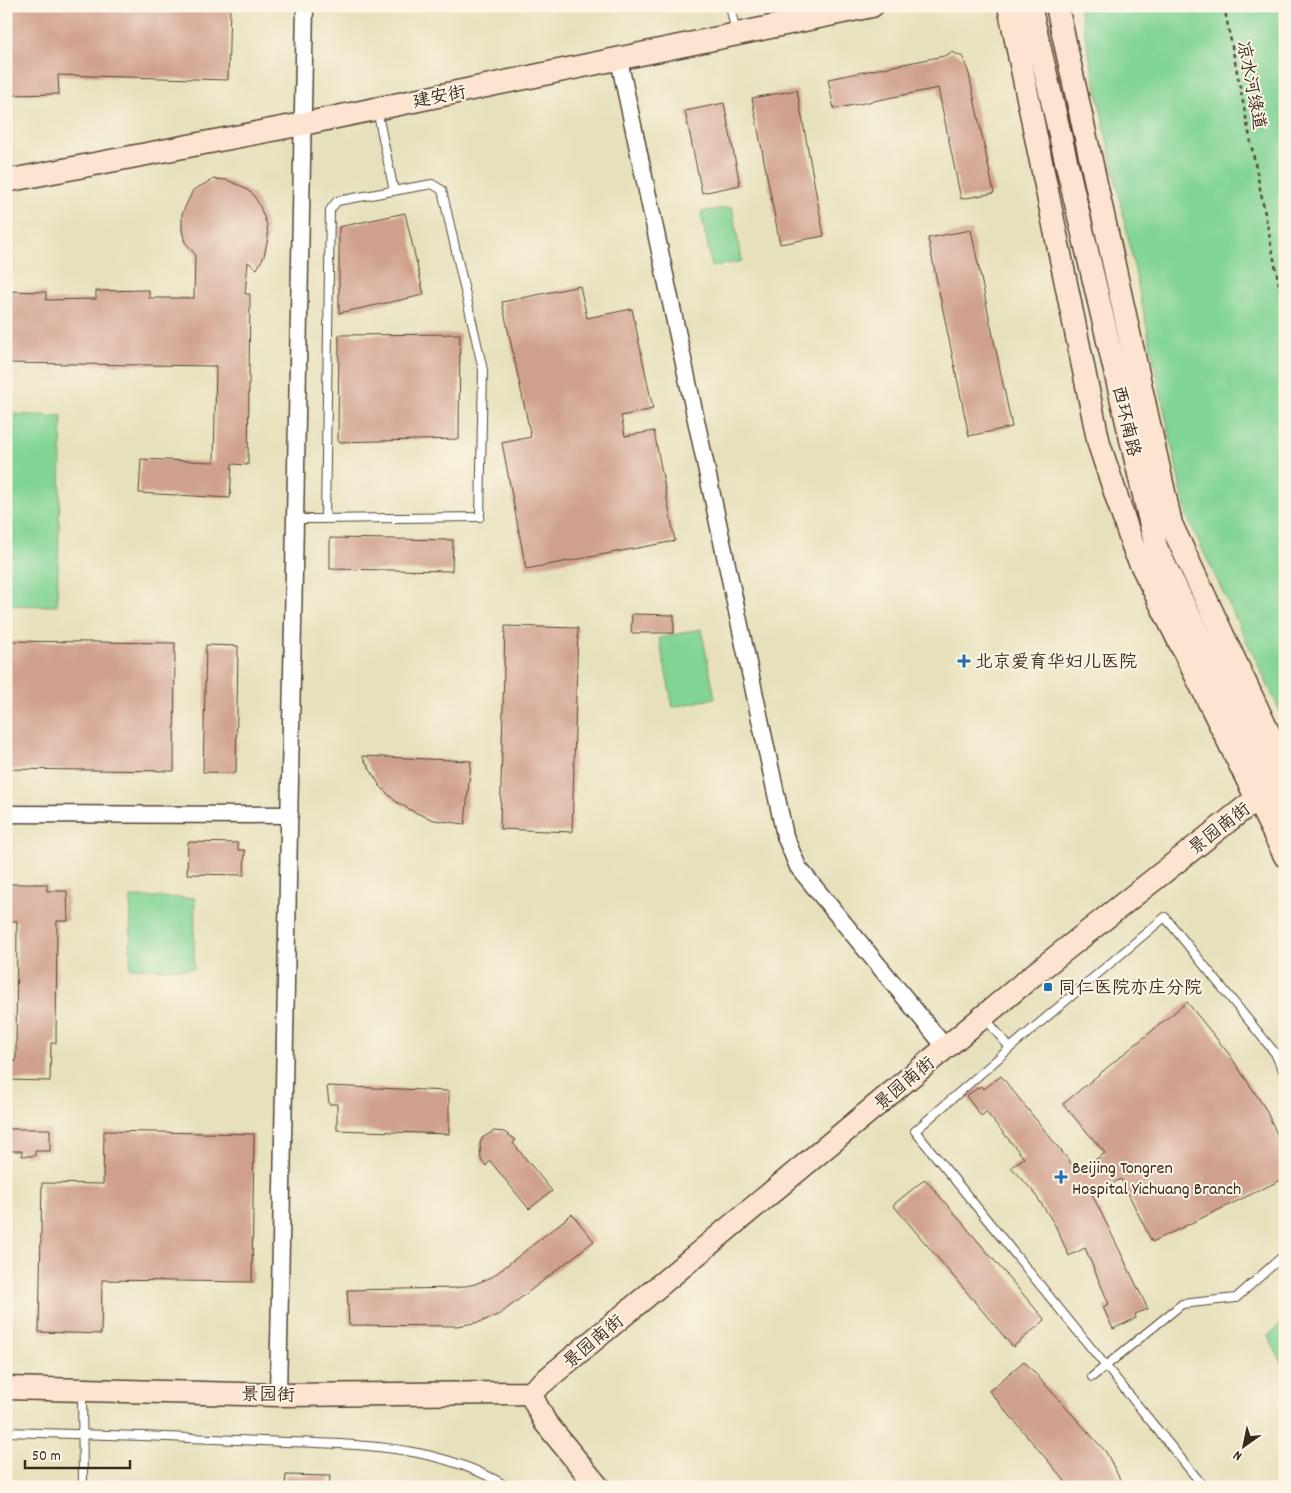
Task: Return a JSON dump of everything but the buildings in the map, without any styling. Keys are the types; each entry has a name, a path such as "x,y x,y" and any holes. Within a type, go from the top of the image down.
{"street":[{"path":"278,1395 305,6"},
{"name":"建安街","path":"6,181 304,124 872,6"},
{"path":"1009,6 1099,444 1135,552 1271,789 1285,856"},
{"name":"西环南路","path":"1030,6 1156,547 1271,789 1285,814"},
{"name":"西环南路","path":"1057,6 1171,524 1285,768"},
{"path":"619,60 785,836 798,867 946,1048"},
{"name":"景园南街","path":"530,1393 983,1017 1271,789"},
{"path":"6,814 290,815"},
{"name":"景园街","path":"6,1388 278,1395 530,1393"},
{"path":"530,1393 545,1422 598,1487"}],"lane":[{"path":"730,6 736,35"},
{"path":"377,109 394,191"},
{"path":"296,520 480,517 483,370 442,190 432,184 337,200 330,210 325,519"},
{"path":"1204,1487 915,1131 1165,917 1277,1058 1285,1075"},
{"path":"983,1017 1010,1048"},
{"path":"1277,1058 1285,1054"},
{"path":"1092,1377 1107,1367 1182,1304 1236,1298 1285,1254"},
{"path":"82,1390 83,1487"},
{"path":"6,1432 398,1448 452,1461 508,1487"}],"path":[{"name":"凉水河绿道","path":"1224,6 1285,315"}],"green space":[{"path":"1079,6 1285,6 1285,721 1187,517"},
{"path":"732,207 742,261 712,267 701,212"},
{"path":"6,414 62,416 57,606 6,605"},
{"path":"701,629 715,698 673,707 659,638"},
{"path":"131,897 195,898 194,969 130,968"},
{"path":"1285,1320 1285,1369 1268,1336"}],"place":[{"name":"北京爱育华妇儿医院","path":"964,661"},
{"name":"同仁医院亦庄分院","path":"1048,987"},
{"name":"Beijing Tongren Hospital Yichuang Branch","path":"1061,1177"}]}
